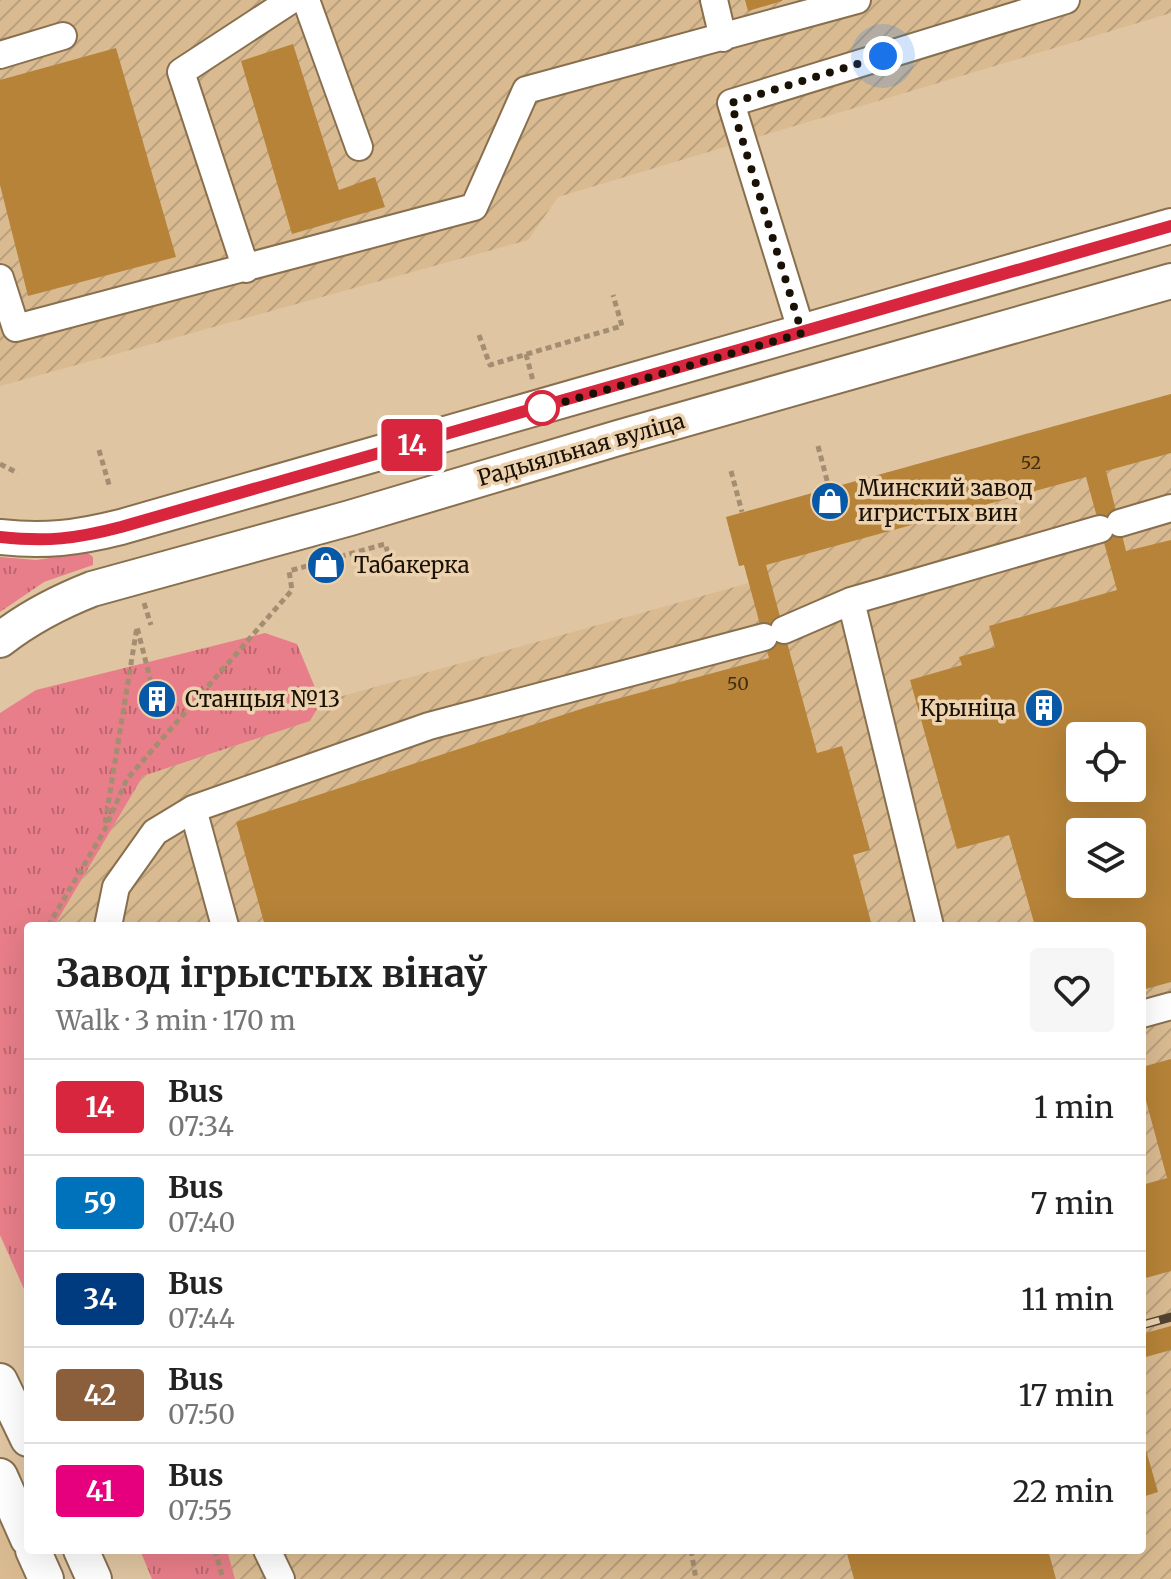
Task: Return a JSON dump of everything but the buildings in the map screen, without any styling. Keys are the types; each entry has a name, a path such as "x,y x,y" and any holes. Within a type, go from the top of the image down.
{"main road":[{"path":"0,537 41,541 94,534 1171,226"},
{"name":"Радыяльная вуліца","path":"0,640 18,625 57,603 92,589 350,518 618,438 1171,281"},
{"path":"0,1381 24,1431"},
{"path":"0,1478 24,1530"},
{"path":"35,1554 46,1579"},
{"path":"83,1554 94,1579"}],"lane":[{"path":"246,269 181,72 291,0"},
{"path":"306,0 359,147"},
{"path":"714,0 723,38"},
{"path":"0,278 16,328 474,207 526,90 857,0"},
{"path":"802,333 731,103 1066,0"},
{"path":"0,55 63,36"},
{"path":"109,922 116,887 155,832 193,809 429,726 774,634 851,601 1171,508"},
{"path":"851,601 929,922"},
{"path":"193,809 224,922"},
{"path":"1146,1013 1171,1006"},
{"path":"269,1554 281,1579"}],"path":[{"path":"479,335 490,365 622,326 613,295"},
{"path":"818,446 829,488"},
{"path":"99,450 110,488"},
{"path":"0,464 18,473"},
{"path":"731,471 742,512"},
{"path":"50,922 104,831 127,779 292,590 289,571 385,544 392,565"},
{"path":"104,831 137,627 152,686"},
{"path":"216,1554 223,1579"},
{"path":"692,1554 696,1579"}],"shaded area":[{"path":"0,0 1171,0 1171,13 558,197 528,240 0,386"},
{"path":"1171,394 1171,1579 235,1579 228,1554 1146,1554 1146,922 56,922 143,776 310,721 321,702 749,583 744,565 739,566 726,517"},
{"path":"0,1521 27,1579 0,1579"}],"green space":[{"path":"88,553 93,557 93,565 44,582 0,612 0,557 36,560"},
{"path":"265,633 297,644 321,702 310,721 143,776 56,922 24,922 24,1289 0,1235 0,713 36,690"},
{"path":"142,1554 228,1554 235,1579 152,1579"}],"railway":[{"path":"1146,1324 1171,1317"}],"bus line":[{"name":"14","path":"0,537 41,541 80,538 1171,226"}],"place":[{"name":"Минский завод игристых вин","path":"830,501"},
{"name":"Табакерка","path":"326,565"},
{"name":"Станцыя №13","path":"157,699"},
{"name":"Крыніца","path":"1044,708"}],"route":[{"path":"542,408 802,333 731,103 883,56"}]}
